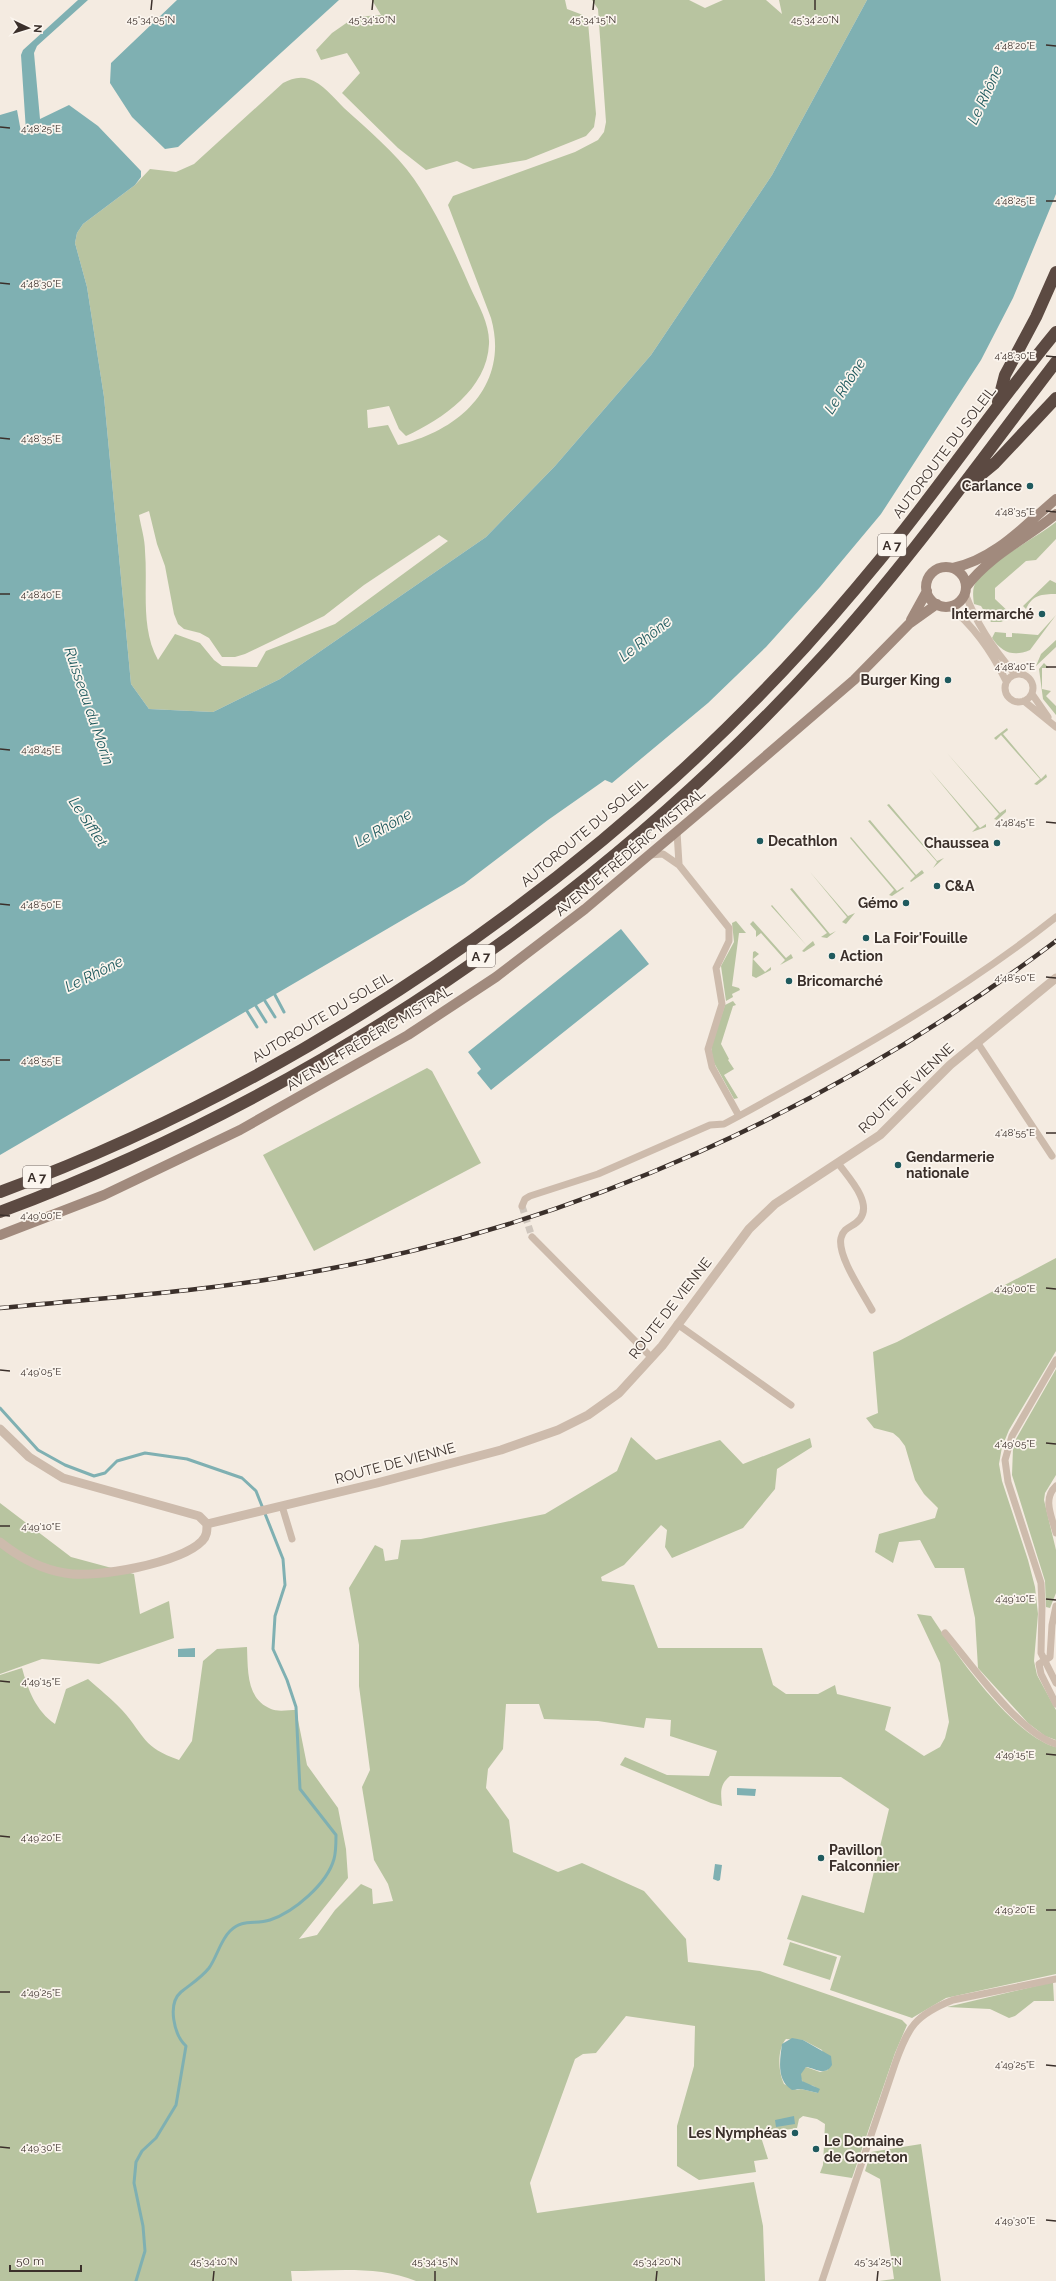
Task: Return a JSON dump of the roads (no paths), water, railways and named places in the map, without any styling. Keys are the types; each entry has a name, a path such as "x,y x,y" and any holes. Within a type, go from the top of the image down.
{"highway":[{"path":"998,405 1005,375 1036,317 1056,272"},
{"name":"AUTOROUTE DU SOLEIL","path":"0,1192 138,1134 227,1090 279,1062 421,975 467,943 557,876 674,776 736,717 803,649 902,532 998,405 1056,332"},
{"name":"A 7","path":"0,1212 137,1156 226,1113 389,1018 535,917 660,815 783,698 853,622 954,497 1056,362"},
{"path":"954,497 995,463 1056,398"}],"main road":[{"path":"1056,499 989,555 970,564 953,568 940,568 932,573 927,581 927,591 931,599 937,604 949,606 961,600 965,590 977,572 1056,514"},
{"path":"953,568 964,577 965,590"},
{"name":"AVENUE FRÉDÉRIC MISTRAL","path":"909,624 927,591"},
{"name":"AVENUE FRÉDÉRIC MISTRAL","path":"0,1235 55,1215 165,1167 240,1130 408,1035 496,977 539,945 649,855 854,680 909,624 937,604"}],"street":[{"path":"965,590 971,609 996,651 1015,674"},
{"path":"949,606 970,624 996,661 1006,681 1005,688 1010,698 1017,702 1024,701 1032,694 1034,685 1030,677 1022,673 1015,674 1006,681"},
{"path":"978,635 982,627"},
{"path":"1032,694 1055,727"},
{"path":"1024,701 1055,727"},
{"path":"676,832 679,865"},
{"path":"649,855 663,854 669,856 679,865 724,921 730,934 729,941 716,968 722,1004 708,1049 712,1068 739,1116"},
{"path":"522,1206 525,1199 530,1196 598,1174 710,1125 724,1124 739,1116 828,1067 926,1008 1018,947 1056,917"},
{"name":"ROUTE DE VIENNE","path":"207,1524 260,1512 501,1450 558,1430 588,1415 618,1393 652,1357 749,1229 775,1204 880,1135 950,1066 977,1042 1056,978"},
{"path":"977,1042 1052,1156"},
{"path":"838,1163 862,1198 863,1210 860,1219 846,1228 843,1233 841,1238 842,1254 872,1310"},
{"path":"532,1237 652,1357"},
{"path":"678,1324 791,1405"},
{"path":"1056,1360 1012,1436 1006,1460 1008,1482 1040,1583 1042,1606 1041,1654 1056,1683"},
{"path":"0,1430 29,1457 63,1478 199,1516 207,1524 206,1535 203,1541 189,1551 153,1563 83,1576 45,1568 16,1555 0,1542"},
{"path":"1056,1486 1051,1490 1048,1505 1056,1533"},
{"path":"282,1506 292,1539"},
{"path":"1056,1606 1052,1625 1050,1657 1043,1660 1039,1664 1041,1674 1056,1704"},
{"path":"945,1634 1009,1709 1031,1729 1056,1744"},
{"path":"822,2281 903,2040 915,2022 938,2006 953,2000 1056,1979"}],"water":[{"path":"78,0 88,0 37,46 34,53 40,119 69,105 98,126 141,171 141,177 135,185 83,224 77,233 75,243 87,287 104,397 131,684 149,709 213,712 280,679 486,537 555,466 651,355 772,175 867,0 1056,0 1056,194 1013,298 981,360 881,514 820,587 766,647 708,703 612,783 605,780 548,820 464,884 0,1155 0,115 17,110 21,132 26,131 21,55 23,50"},
{"path":"177,0 339,0 178,147 165,149 132,117 110,83 111,63"},
{"path":"621,929 649,964 491,1090 477,1073 481,1069 468,1052"},
{"path":"195,1648 195,1657 178,1657 178,1649"},
{"path":"737,1788 756,1789 755,1796 737,1795"},
{"path":"715,1864 722,1865 720,1880 718,1881 713,1879"},
{"path":"792,2038 803,2040 831,2056 832,2065 826,2071 806,2067 801,2074 802,2081 820,2089 818,2093 801,2089 792,2090 783,2081 780,2069 782,2044"},
{"path":"794,2116 795,2124 776,2127 775,2120"}],"waterway":[{"path":"275,995 284,1012"},
{"path":"265,1001 275,1017"},
{"path":"256,1006 266,1022"},
{"path":"247,1011 257,1027"},
{"path":"0,1408 38,1450 65,1465 94,1476 105,1473 117,1461 145,1453 187,1459 242,1478 256,1491 283,1559 285,1585 275,1616 273,1649 287,1680 296,1707 300,1789 336,1835 336,1850 334,1859 324,1878 317,1887 299,1904 279,1916 270,1920 244,1923 235,1927 224,1939 206,1972 177,1997 173,2011 175,2027 178,2035 186,2046 176,2105 156,2138 142,2151 136,2162 134,2183 143,2226 145,2251 136,2281"}],"tunnel":[{"path":"522,1206 532,1237"}],"railway":[{"path":"0,1308 226,1286 301,1274 403,1253 503,1226 602,1192 698,1152 792,1107 883,1057 971,1001 1056,941"}],"place":[{"name":"Carlance","path":"1030,486"},
{"name":"Intermarché","path":"1042,614"},
{"name":"Burger King","path":"948,680"},
{"name":"Decathlon","path":"760,841"},
{"name":"Chaussea","path":"997,843"},
{"name":"C&A","path":"937,886"},
{"name":"Gémo","path":"906,903"},
{"name":"La Foir'Fouille","path":"866,938"},
{"name":"Action","path":"832,956"},
{"name":"Bricomarché","path":"789,981"},
{"name":"Gendarmerie nationale","path":"898,1165"},
{"name":"Pavillon Falconnier","path":"821,1858"},
{"name":"Les Nymphéas","path":"795,2133"},
{"name":"Le Domaine de Gorneton","path":"816,2149"}],"water label":[{"name":"Le Rhône","path":"985,95"},
{"name":"Le Rhône","path":"845,386"},
{"name":"Le Rhône","path":"645,639"},
{"name":"Ruisseau du Morin","path":"89,706"},
{"name":"Le Sifflet","path":"88,822"},
{"name":"Le Rhône","path":"383,828"},
{"name":"Le Rhône","path":"94,974"}]}
